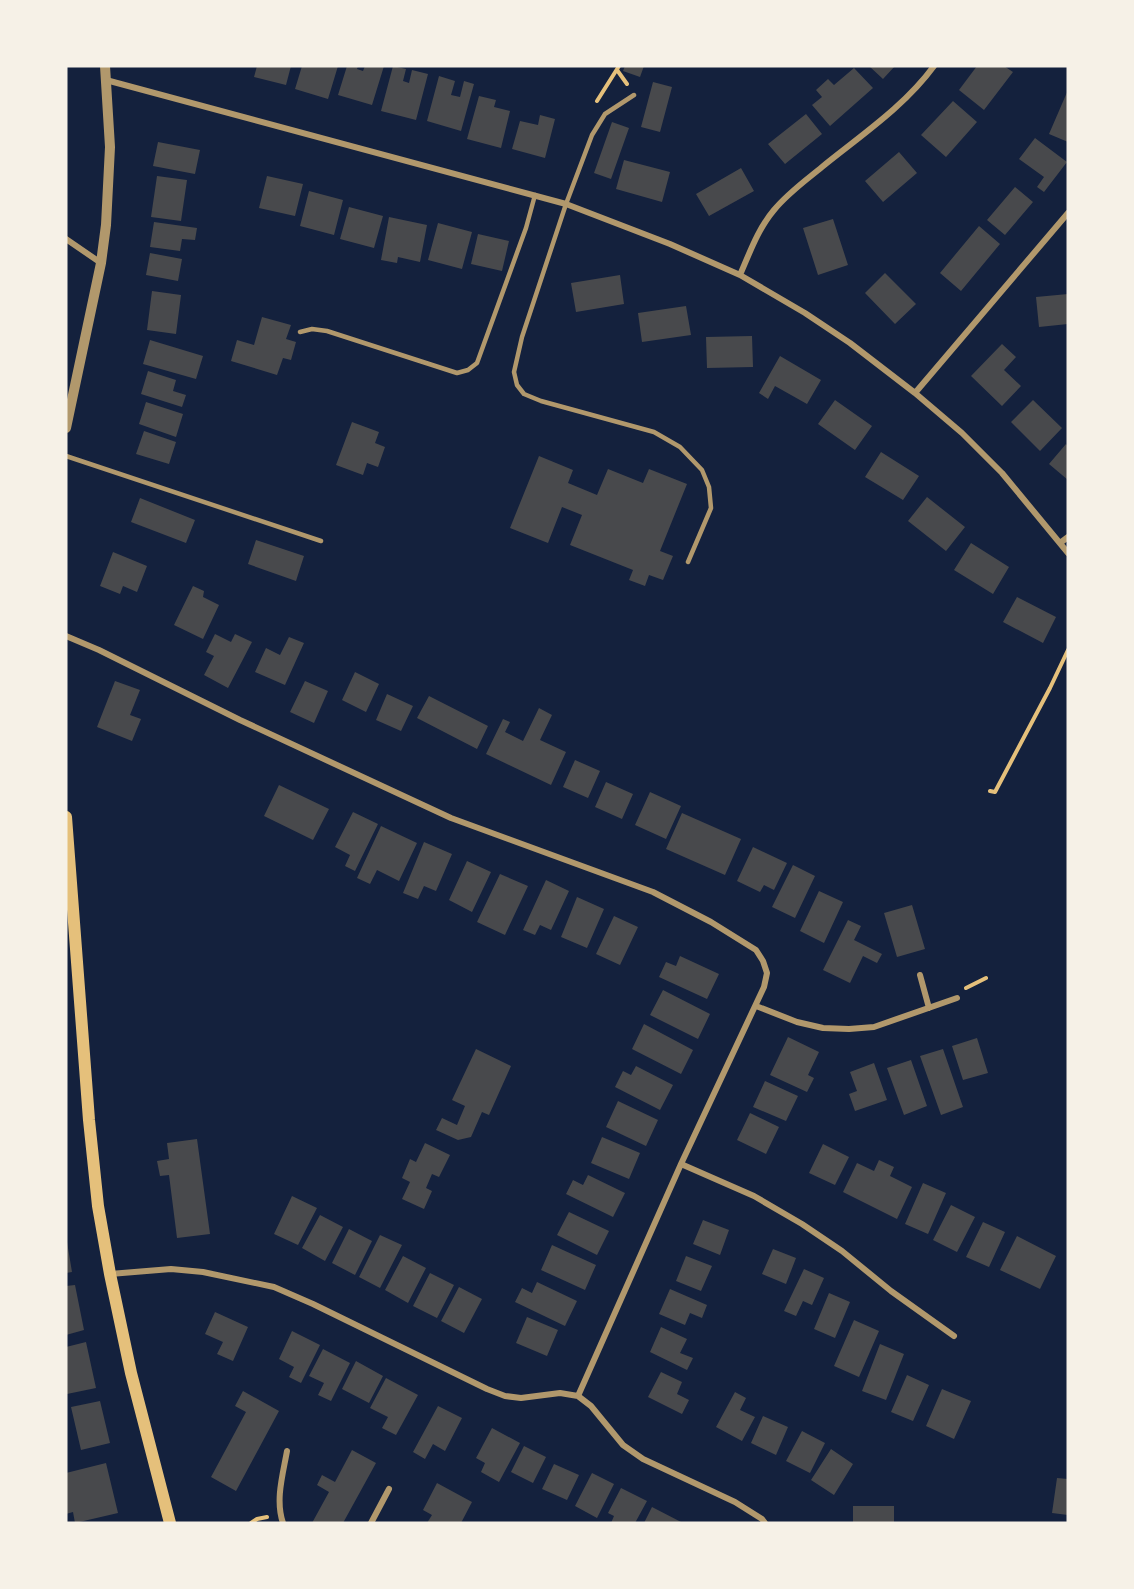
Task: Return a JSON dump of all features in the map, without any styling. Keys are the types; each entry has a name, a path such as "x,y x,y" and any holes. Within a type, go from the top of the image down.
{"main road":[{"path":"66,817 71,963 98,1206 131,1373 171,1523"}],"street":[{"path":"66,428 101,263 106,225 110,147 105,66"},
{"path":"740,275 757,235 773,211 792,190 894,109 933,66"},
{"path":"106,81 566,204 670,244 740,275 850,343 915,393 962,433 1002,473 1068,553"},
{"path":"915,393 1068,213"},
{"path":"66,239 101,263"},
{"path":"1060,543 1068,537"},
{"path":"66,636 414,802 451,818 653,892 711,922 756,950 767,973 764,987 681,1164 578,1396"},
{"path":"920,975 929,1008"},
{"path":"756,1006 797,1022 823,1028 849,1029 874,1027 957,998"},
{"path":"681,1164 754,1196 802,1224 842,1251 891,1291 954,1336"},
{"path":"110,1274 171,1269 221,1275 274,1287 505,1396 521,1398 561,1393 578,1396 591,1406 623,1445 643,1459 735,1502 765,1523"},
{"path":"283,1523 279,1514 280,1491 287,1451"},
{"path":"371,1523 389,1489"}],"lane":[{"path":"634,95 605,114 592,135 566,204 522,337 514,372 517,384 524,394 541,401 654,432 680,447 702,470 709,487 711,508 688,562"},
{"path":"300,332 312,329 327,331 457,373 468,370 477,363 526,228 534,195"},
{"path":"66,456 321,541"}],"path":[{"path":"605,114 593,107 619,66"},
{"path":"990,791 995,792 1068,650"},
{"path":"957,998 967,987 986,978"}],"building":[{"path":"257,66 291,66 286,85 254,77"},
{"path":"302,66 338,66 328,99 295,89"},
{"path":"347,66 358,66 357,69 363,71 365,66 384,66 372,105 338,95"},
{"path":"393,66 406,69 403,81 409,83 412,70 428,74 416,120 381,111"},
{"path":"625,66 644,66 640,77 623,71"},
{"path":"869,66 895,66 883,79"},
{"path":"977,66 1004,66 1013,72 984,110 959,90"},
{"path":"854,68 873,88 830,126 812,105 822,97 816,90 828,79 834,85"},
{"path":"439,76 455,81 451,95 460,97 464,81 474,84 461,131 427,121"},
{"path":"653,82 672,87 660,132 641,127"},
{"path":"1068,90 1068,142 1049,134"},
{"path":"479,96 496,100 494,107 510,111 501,148 467,139"},
{"path":"953,101 977,122 946,157 921,135"},
{"path":"806,114 822,134 785,164 768,144"},
{"path":"540,115 555,119 545,158 512,149 520,121 538,125"},
{"path":"612,122 629,128 611,179 594,173"},
{"path":"1035,138 1067,162 1044,192 1037,187 1044,177 1019,159"},
{"path":"158,142 200,150 195,174 153,166"},
{"path":"899,152 917,173 883,202 865,181"},
{"path":"624,160 670,172 662,202 616,189"},
{"path":"741,168 754,191 709,216 696,194"},
{"path":"157,176 187,180 181,221 151,217"},
{"path":"267,176 303,184 295,216 259,208"},
{"path":"1015,187 1033,202 1005,235 987,220"},
{"path":"309,191 343,200 334,235 300,226"},
{"path":"349,207 383,216 374,248 340,239"},
{"path":"389,217 427,225 420,262 398,257 397,263 381,260"},
{"path":"833,219 848,265 818,275 803,228"},
{"path":"154,222 197,228 195,240 182,239 180,251 150,247"},
{"path":"438,223 472,232 462,269 428,260"},
{"path":"979,226 1000,244 961,291 940,273"},
{"path":"478,234 509,241 502,271 471,264"},
{"path":"150,253 182,259 178,281 146,275"},
{"path":"885,273 916,304 895,324 865,293"},
{"path":"620,275 624,304 576,312 571,283"},
{"path":"152,291 181,295 176,334 147,330"},
{"path":"1068,294 1068,324 1039,327 1036,297"},
{"path":"686,306 691,335 642,342 638,313"},
{"path":"262,317 291,325 286,339 296,342 291,360 283,358 277,375 231,361 237,340 254,345"},
{"path":"752,336 753,367 707,368 706,337"},
{"path":"150,340 203,356 196,379 143,364"},
{"path":"1002,344 1016,357 1004,370 1021,386 1002,406 971,376"},
{"path":"780,356 821,380 807,404 775,386 768,399 759,393"},
{"path":"148,371 176,380 173,391 186,395 182,407 141,394"},
{"path":"835,400 872,426 855,450 818,424"},
{"path":"1033,400 1062,428 1040,451 1011,422"},
{"path":"146,402 183,414 176,437 139,424"},
{"path":"352,422 379,432 375,443 385,447 378,467 367,463 363,475 336,465"},
{"path":"144,431 176,442 169,464 136,454"},
{"path":"1066,444 1068,447 1068,480 1049,464"},
{"path":"881,452 919,476 903,500 865,477"},
{"path":"539,456 573,470 568,483 597,495 608,469 643,483 649,469 687,484 660,551 673,556 663,580 649,575 645,586 629,580 633,570 570,545 582,515 562,507 548,543 510,528"},
{"path":"927,497 965,527 946,551 908,521"},
{"path":"140,498 195,520 186,543 131,522"},
{"path":"256,540 304,556 296,581 248,564"},
{"path":"971,543 1009,567 993,594 954,570"},
{"path":"113,552 147,566 137,592 123,586 120,594 100,586"},
{"path":"193,586 204,591 203,597 219,605 203,639 174,625"},
{"path":"1017,597 1056,617 1043,643 1003,622"},
{"path":"215,634 231,642 235,634 252,642 228,688 204,675 214,656 206,652"},
{"path":"289,637 304,643 285,685 255,672 266,648 280,655"},
{"path":"355,672 379,684 366,712 342,700"},
{"path":"115,681 140,690 130,715 141,719 132,741 97,727"},
{"path":"305,681 328,691 314,723 290,712"},
{"path":"387,694 413,706 401,731 376,720"},
{"path":"429,696 488,726 477,749 417,718"},
{"path":"539,708 552,715 540,740 566,752 551,785 486,754 503,719 510,722 505,732 523,741"},
{"path":"575,760 600,771 588,798 563,787"},
{"path":"606,782 633,794 622,819 595,807"},
{"path":"279,785 329,809 313,840 264,816"},
{"path":"650,792 681,806 666,839 635,825"},
{"path":"353,812 378,824 355,871 345,866 350,855 335,847"},
{"path":"682,813 741,839 725,875 666,849"},
{"path":"381,826 417,843 399,881 377,870 370,884 357,878"},
{"path":"424,842 452,854 436,891 424,886 418,899 403,893"},
{"path":"753,847 787,863 774,890 764,885 760,892 737,881"},
{"path":"467,861 491,872 472,912 449,900"},
{"path":"793,865 815,876 795,918 772,907"},
{"path":"500,874 528,886 505,935 477,922"},
{"path":"546,880 569,891 551,930 540,925 535,935 523,930"},
{"path":"819,891 843,902 824,943 800,931"},
{"path":"577,897 604,909 587,948 561,937"},
{"path":"912,905 925,949 897,957 884,913"},
{"path":"614,916 638,927 620,965 596,954"},
{"path":"848,920 861,926 854,940 882,954 877,963 863,956 850,983 823,970"},
{"path":"680,956 719,974 707,999 659,977 666,962 676,966"},
{"path":"663,990 710,1014 698,1039 650,1015"},
{"path":"644,1024 693,1050 681,1074 632,1049"},
{"path":"788,1037 819,1052 808,1075 814,1078 807,1092 770,1075"},
{"path":"977,1038 988,1073 963,1080 952,1046"},
{"path":"476,1049 511,1066 489,1115 482,1112 471,1137 458,1140 436,1130 442,1118 457,1125 465,1106 452,1100"},
{"path":"943,1049 963,1107 941,1115 920,1056"},
{"path":"911,1060 927,1106 904,1115 887,1068"},
{"path":"874,1063 887,1100 855,1111 849,1094 857,1091 850,1072"},
{"path":"636,1066 673,1085 660,1110 615,1087 623,1071 631,1075"},
{"path":"765,1081 798,1096 786,1121 753,1107"},
{"path":"618,1101 658,1120 646,1146 606,1127"},
{"path":"750,1113 779,1127 766,1154 737,1140"},
{"path":"602,1137 640,1153 629,1179 591,1163"},
{"path":"197,1139 210,1234 177,1238 169,1175 160,1176 157,1161 169,1159 167,1143"},
{"path":"425,1143 450,1155 439,1177 432,1174 426,1188 432,1191 424,1209 402,1199 410,1182 402,1178 410,1159 416,1162"},
{"path":"823,1144 849,1157 835,1185 809,1173"},
{"path":"879,1160 894,1167 890,1176 912,1187 897,1219 843,1192 857,1163 874,1171"},
{"path":"588,1175 625,1193 613,1217 566,1194 573,1180 583,1185"},
{"path":"923,1183 946,1193 928,1234 905,1224"},
{"path":"292,1196 317,1208 298,1245 274,1234"},
{"path":"951,1205 975,1217 957,1252 933,1240"},
{"path":"569,1212 609,1231 597,1255 557,1235"},
{"path":"320,1215 343,1227 325,1261 302,1248"},
{"path":"703,1220 729,1230 720,1255 693,1244"},
{"path":"983,1222 1005,1232 989,1267 966,1257"},
{"path":"349,1229 372,1241 355,1275 332,1263"},
{"path":"380,1235 402,1245 380,1288 359,1277"},
{"path":"1017,1236 1056,1256 1040,1289 1000,1270"},
{"path":"66,1242 72,1272 66,1273"},
{"path":"552,1245 596,1265 585,1290 541,1270"},
{"path":"773,1249 796,1258 786,1284 762,1274"},
{"path":"403,1256 426,1268 408,1303 385,1290"},
{"path":"686,1256 712,1266 701,1291 676,1281"},
{"path":"804,1269 824,1278 812,1305 803,1301 796,1316 784,1311"},
{"path":"430,1273 454,1285 437,1318 413,1306"},
{"path":"537,1282 577,1301 565,1326 515,1302 522,1288 532,1293"},
{"path":"75,1285 84,1330 66,1335 66,1286"},
{"path":"459,1287 482,1299 464,1333 441,1321"},
{"path":"670,1289 707,1305 702,1318 690,1313 685,1325 659,1314"},
{"path":"829,1293 850,1302 835,1338 814,1329"},
{"path":"215,1312 248,1327 233,1361 217,1354 223,1342 205,1334"},
{"path":"527,1317 558,1330 547,1356 516,1343"},
{"path":"854,1320 879,1331 859,1377 834,1366"},
{"path":"661,1327 687,1339 680,1353 693,1358 687,1370 650,1352"},
{"path":"292,1331 320,1345 301,1383 289,1377 294,1367 279,1359"},
{"path":"86,1342 96,1388 67,1394 66,1347"},
{"path":"880,1344 904,1354 886,1400 862,1391"},
{"path":"323,1349 350,1363 331,1401 318,1395 324,1383 309,1376"},
{"path":"356,1361 383,1376 369,1403 342,1389"},
{"path":"661,1372 682,1382 677,1394 689,1400 682,1414 648,1397"},
{"path":"907,1375 929,1385 913,1421 891,1412"},
{"path":"386,1378 418,1395 396,1435 382,1428 388,1417 370,1408"},
{"path":"942,1389 971,1401 954,1439 926,1426"},
{"path":"243,1391 279,1411 236,1491 211,1477 246,1412 235,1406"},
{"path":"735,1392 746,1398 740,1410 755,1417 742,1441 716,1427"},
{"path":"100,1401 110,1443 81,1450 71,1407"},
{"path":"438,1406 462,1418 445,1451 433,1444 425,1459 413,1452"},
{"path":"763,1416 788,1427 776,1455 751,1443"},
{"path":"492,1428 520,1443 499,1482 481,1472 485,1463 476,1458"},
{"path":"802,1431 825,1443 810,1473 786,1461"},
{"path":"524,1446 546,1457 533,1483 511,1472"},
{"path":"831,1449 853,1464 834,1495 811,1480"},
{"path":"352,1450 376,1463 343,1523 312,1523 329,1492 317,1485 322,1475 335,1482"},
{"path":"106,1463 118,1513 75,1523 73,1512 66,1514 66,1473"},
{"path":"554,1464 579,1475 567,1500 542,1489"},
{"path":"592,1473 614,1484 597,1518 575,1506"},
{"path":"1057,1478 1068,1479 1068,1515 1052,1513"},
{"path":"437,1483 472,1502 461,1523 427,1523 432,1515 423,1510"},
{"path":"621,1488 647,1501 635,1523 611,1523 614,1516 608,1513"},
{"path":"853,1506 894,1506 894,1523 853,1523"},
{"path":"652,1507 683,1523 644,1523"}]}
